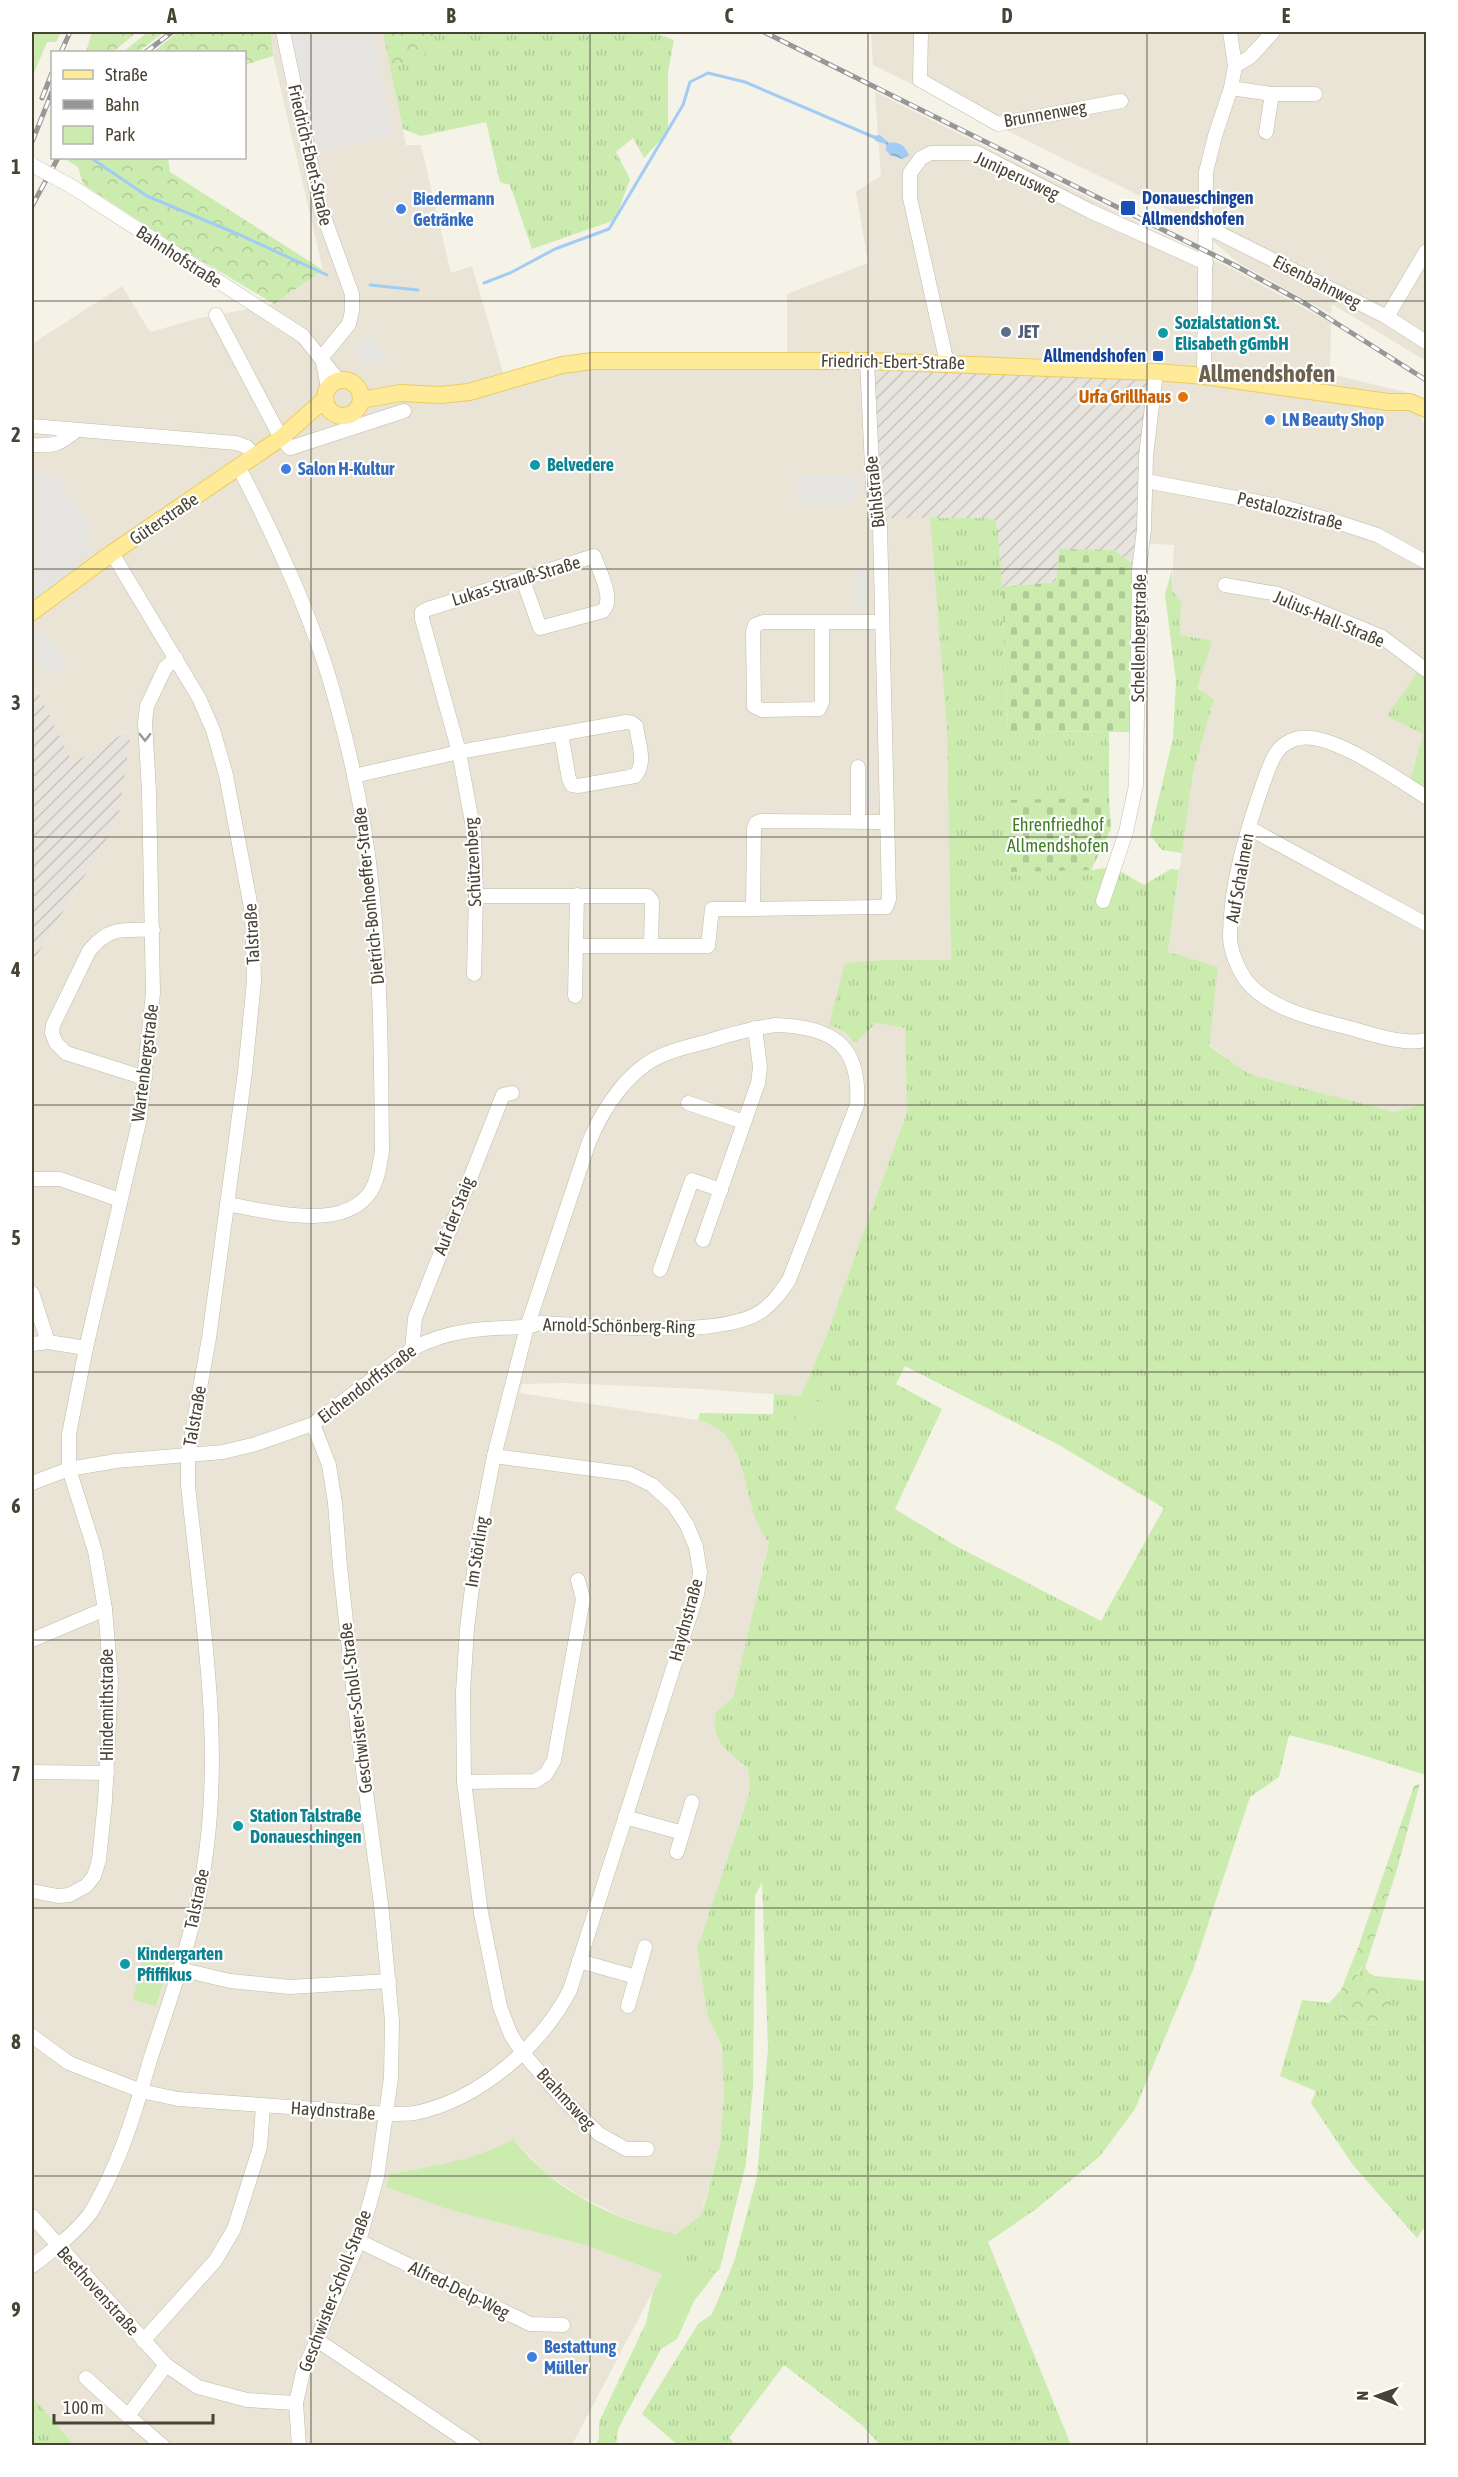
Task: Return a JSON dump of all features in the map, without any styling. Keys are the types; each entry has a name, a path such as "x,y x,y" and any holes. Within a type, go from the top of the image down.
{"main road":[{"name":"Friedrich-Ebert-Straße","path":"359,394 440,395 469,392 562,365 593,361 867,361 1156,372 1204,376 1388,402 1410,402 1426,409"},
{"path":"331,395 351,382 359,394"},
{"name":"Güterstraße","path":"32,612 112,553 255,457 297,426 331,395 336,414 348,415 355,411 359,394"},
{"name":"Friedrich-Ebert-Straße","path":"1388,402 1426,421"}],"street":[{"name":"Friedrich-Ebert-Straße","path":"283,32 320,206 352,294 349,324 322,357"},
{"name":"Brunnenweg","path":"921,32 920,80 998,124 1121,100"},
{"path":"1204,376 1206,172 1231,88 1234,66 1230,32"},
{"path":"1234,66 1250,57 1274,32"},
{"path":"1231,88 1272,94 1315,94"},
{"path":"1266,132 1272,94"},
{"name":"Juniperusweg","path":"947,363 910,198 910,173 921,158 931,153 977,153 1090,211 1206,263"},
{"name":"Bahnhofstraße","path":"32,165 71,186 303,336 322,357 331,395"},
{"name":"Eisenbahnweg","path":"1205,226 1387,317 1426,342"},
{"path":"1387,317 1426,251"},
{"path":"216,315 281,438 290,448 404,411"},
{"name":"Bühlstraße","path":"651,946 708,945 710,913 716,908 886,907 889,899 880,526 873,488 867,361"},
{"name":"Schellenbergstraße","path":"1103,901 1126,831 1136,785 1139,570 1144,529 1146,456 1156,372"},
{"path":"32,426 236,443 247,447 255,457"},
{"path":"32,445 59,444 76,430"},
{"name":"Dietrich-Bonhoeffer-Straße","path":"227,1204 294,1215 321,1216 340,1213 357,1206 371,1191 378,1173 382,1151 380,993 372,887 354,776 336,700 320,652 277,542 239,468"},
{"name":"Pestalozzistraße","path":"1146,481 1284,507 1334,520 1377,535 1426,562"},
{"name":"Talstraße","path":"32,2266 58,2247 90,2214 112,2173 141,2091 179,1969 198,1903 204,1871 209,1831 212,1720 188,1485 188,1455 227,1204 254,981 252,913 226,775 217,741 199,698 112,553"},
{"name":"Lukas-Strauß-Straße","path":"422,612 594,556 608,599 607,606 603,611 540,628 523,580"},
{"name":"Julius-Hall-Straße","path":"1225,585 1278,594 1382,637 1426,670"},
{"name":"Schützenberg","path":"422,612 459,752 474,833 476,896 474,974"},
{"path":"822,623 822,702 819,709 762,710 754,706 755,625 763,622 882,622"},
{"name":"Wartenbergstraße","path":"69,1469 69,1434 86,1348 140,1118 153,993 149,792 145,722 147,706 165,668 176,658"},
{"path":"354,776 459,752 561,734 632,723 636,726 642,762 640,770 635,776 578,786 572,785 561,734"},
{"name":"Auf Schalmen","path":"1426,796 1329,742 1300,738 1283,745 1276,752 1253,812 1232,912 1230,939 1237,965 1246,980 1263,996 1279,1005 1323,1022 1402,1040 1426,1040"},
{"path":"858,767 858,822"},
{"path":"753,909 754,828 756,823 761,821 887,822"},
{"path":"1249,828 1426,924"},
{"path":"575,996 577,895"},
{"path":"476,896 648,896 652,901 651,946 576,946"},
{"path":"145,1078 66,1053 56,1043 52,1025 89,951 96,942 115,930 153,930"},
{"name":"Arnold-Schönberg-Ring","path":"776,1025 803,1026 823,1031 837,1039 855,1069 858,1090 856,1105 789,1280 775,1300 760,1312 738,1322 686,1329 540,1323 527,1327 589,1142 601,1114 622,1087 644,1066 663,1054 755,1028 776,1025"},
{"path":"703,1240 758,1083 760,1067 755,1028"},
{"name":"Auf der Staig","path":"412,1349 415,1318 478,1154 503,1095 512,1093"},
{"path":"688,1103 744,1122"},
{"path":"32,1179 60,1179 120,1200"},
{"path":"660,1270 692,1180 721,1190"},
{"path":"32,1293 48,1342"},
{"name":"Eichendorffstraße","path":"32,1483 69,1469 116,1461 223,1452 256,1444 313,1424 412,1349 430,1339 481,1328 527,1327"},
{"name":"Im Störling","path":"522,2052 511,2035 500,2007 481,1913 464,1782 463,1692 468,1614 477,1539 494,1456 527,1327"},
{"path":"32,1344 48,1342 86,1348"},
{"name":"Geschwister-Scholl-Straße","path":"299,2445 296,2403 303,2372 359,2241 377,2177 387,2114 391,2066 390,1981 357,1722 335,1503 329,1465 313,1424"},
{"name":"Haydnstraße","path":"32,2036 69,2063 141,2091 178,2099 387,2114 414,2113 463,2096 491,2080 545,2031 570,1990 697,1594 700,1572 696,1546 687,1525 673,1504 652,1485 630,1474 494,1456"},
{"name":"Hindemithstraße","path":"32,1891 58,1896 69,1895 86,1886 94,1876 99,1860 107,1773 111,1680 105,1609 95,1551 69,1469"},
{"path":"464,1782 535,1781 546,1774 554,1760 583,1599 578,1580"},
{"path":"32,1640 105,1609"},
{"path":"32,1772 107,1773"},
{"path":"677,1852 692,1802"},
{"path":"626,1817 683,1833"},
{"path":"628,2006 645,1947"},
{"path":"579,1961 636,1977"},
{"path":"179,1969 230,1981 290,1987 390,1981"},
{"name":"Brahmsweg","path":"522,2052 564,2100 599,2134 626,2149 647,2149"},
{"path":"143,2341 215,2261 234,2229 260,2147 263,2106"},
{"name":"Beethovenstraße","path":"32,2216 166,2365 198,2387 247,2400 296,2403"},
{"name":"Alfred-Delp-Weg","path":"359,2241 530,2324 563,2325"},
{"path":"317,2340 474,2445"},
{"path":"129,2416 166,2365"},
{"path":"86,2378 164,2445"}],"shaded area":[{"path":"271,32 383,32 406,145 421,145 451,273 472,266 507,386 562,368 872,367 881,518 930,518 947,730 951,960 883,960 845,963 842,1030 856,1043 876,1023 905,1028 907,1112 825,1339 801,1396 564,1383 522,1384 519,1393 711,1422 732,1442 743,1471 757,1524 769,1543 733,1697 716,1712 722,1745 748,1768 750,1791 697,1949 708,2017 722,2046 724,2093 720,2145 701,2215 676,2234 657,2230 620,2216 578,2195 546,2173 513,2139 493,2150 454,2162 389,2174 386,2186 450,2210 589,2246 662,2274 572,2445 74,2445 32,2396 32,965 118,820 130,729 73,763 32,680 32,344 122,286 150,332 200,318 274,304 323,270 273,56"},
{"path":"289,32 373,32 394,135 314,152"},
{"path":"871,32 1426,32 1426,361 1332,304 1331,314 1239,263 1185,218 873,65"},
{"path":"875,92 1236,271 1331,323 1330,374 1406,392 1426,427 1426,677 1417,673 1423,734 1410,781 1426,791 1426,1103 1394,1112 1249,1074 1209,1045 1168,952 1193,773 1214,699 1197,688 1180,635 1181,601 1172,591 1174,545 1138,543 1154,361 787,352 787,294 868,263 856,192 881,176"},
{"path":"370,333 387,360 378,365 374,359 365,365 353,345"},
{"path":"872,367 1152,379 1137,568 1059,549 1056,582 1002,587 998,531 994,520 987,518 881,518"},
{"path":"42,469 47,476 53,472 91,527 84,533 94,549 79,558 85,567 32,607 32,477"},
{"path":"797,475 857,475 858,503 797,503"},
{"path":"856,569 867,570 866,612 856,612"},
{"path":"39,629 68,661 50,677 32,657 32,636"},
{"path":"32,680 73,763 131,729 118,820 32,964"},
{"path":"858,769 872,769 873,806 859,806"}],"green space":[{"path":"32,32 61,32 56,42 47,42 32,78"},
{"path":"92,32 137,32 114,51 86,51"},
{"path":"92,32 117,32 100,48 88,46"},
{"path":"148,32 164,32 139,51 124,51"},
{"path":"178,32 271,32 273,56 246,65 246,51 154,51"},
{"path":"383,32 435,32 423,58 390,67"},
{"path":"435,32 653,32 674,40 668,72 668,132 644,158 633,138 616,152 630,179 615,220 532,249 510,185 500,182 486,122 421,136 403,129 390,67 422,58"},
{"path":"66,159 168,159 170,172 323,270 274,304 179,247 83,184 78,167"},
{"path":"930,518 987,518 995,520 998,531 1008,731 1109,732 1109,798 1006,801 1091,870 1113,867 1144,885 1171,869 1179,870 1168,952 1218,967 1209,1046 1249,1074 1394,1112 1426,1103 1426,1775 1289,1735 1279,1777 1250,1797 1193,1970 1135,2109 1100,2156 1036,2209 988,2242 1071,2445 880,2445 862,2425 784,2365 729,2438 736,2445 678,2445 642,2414 698,2324 712,2314 734,2262 757,2176 768,2048 762,1882 755,1896 753,2086 746,2163 720,2268 715,2274 686,2262 685,2252 704,2207 720,2145 724,2093 722,2046 708,2017 697,1949 750,1791 748,1768 722,1744 718,1738 715,1723 716,1712 733,1697 769,1543 757,1523 745,1477 734,1447 725,1435 713,1426 698,1420 700,1413 773,1414 774,1394 801,1396 825,1339 907,1112 905,1028 876,1023 856,1043 842,1030 829,1025 845,963 883,960 951,960 947,730","holes":["905,1366 1059,1445 1164,1508 1101,1621 956,1546 895,1509 942,1409 896,1384"]},
{"path":"1059,549 1114,550 1137,568 1135,732 1008,731 1002,587 1056,582"},
{"path":"1172,570 1172,591 1181,601 1180,635 1212,641 1197,688 1214,699 1193,773 1182,853 1162,850 1150,835 1173,738 1176,681 1165,594"},
{"path":"1417,673 1426,677 1426,791 1410,781 1423,734 1387,716"},
{"name":"Ehrenfriedhof Allmendshofen","path":"1109,798 1111,829 1091,870 1006,872 1006,800"},
{"path":"797,1400 842,1403 840,1431 795,1428"},
{"path":"1420,1783 1398,1866 1365,1968 1362,1965 1356,1978 1388,1984 1390,2026 1340,2022 1341,1990 1414,1786"},
{"path":"146,1942 171,1956 156,2006 133,2000"},
{"path":"1363,1965 1369,1973 1375,1976 1426,1981 1426,2225 1417,2238 1353,2165 1311,2103 1316,2091 1280,2076 1302,2000 1329,2003 1341,1990 1340,2022 1390,2026 1388,1984 1356,1978"},
{"path":"513,2139 536,2164 559,2183 590,2203 624,2218 676,2234 701,2215 685,2252 686,2262 715,2274 694,2301 677,2339 661,2349 646,2323 653,2292 662,2274 589,2246 450,2210 386,2187 389,2174 468,2158"},
{"path":"646,2323 661,2349 618,2429 616,2445 595,2446 599,2439 599,2422"},
{"path":"32,2396 74,2445 32,2445"}],"water":[{"path":"880,135 889,143 902,145 909,156 902,159 890,155 886,150 886,144 876,141 872,136"}],"waterway":[{"path":"484,283 510,273 555,249 609,229 683,105 690,82 708,73 745,82 876,138"},
{"path":"92,159 147,196 327,275"},
{"path":"370,285 418,290"}],"railway":[{"path":"61,51 70,32"},
{"path":"147,51 172,32"},
{"path":"764,32 1236,266 1306,304 1426,380"},
{"path":"42,98 51,76"},
{"path":"32,142 51,94"},
{"path":"32,206 57,159"}],"place":[{"name":"Donaueschingen Allmendshofen","path":"1128,208"},
{"name":"Biedermann Getränke","path":"401,209"},
{"name":"JET","path":"1006,332"},
{"name":"Sozialstation St. Elisabeth gGmbH","path":"1163,333"},
{"name":"Allmendshofen","path":"1158,356"},
{"name":"Urfa Grillhaus","path":"1183,397"},
{"name":"LN Beauty Shop","path":"1270,420"},
{"name":"Belvedere","path":"535,465"},
{"name":"Salon H-Kultur","path":"286,469"},
{"name":"Station Talstraße Donaueschingen","path":"238,1826"},
{"name":"Kindergarten Pfiffikus","path":"125,1964"},
{"name":"Bestattung Müller","path":"532,2357"}],"district":[{"name":"Allmendshofen","path":"1267,374"}]}
